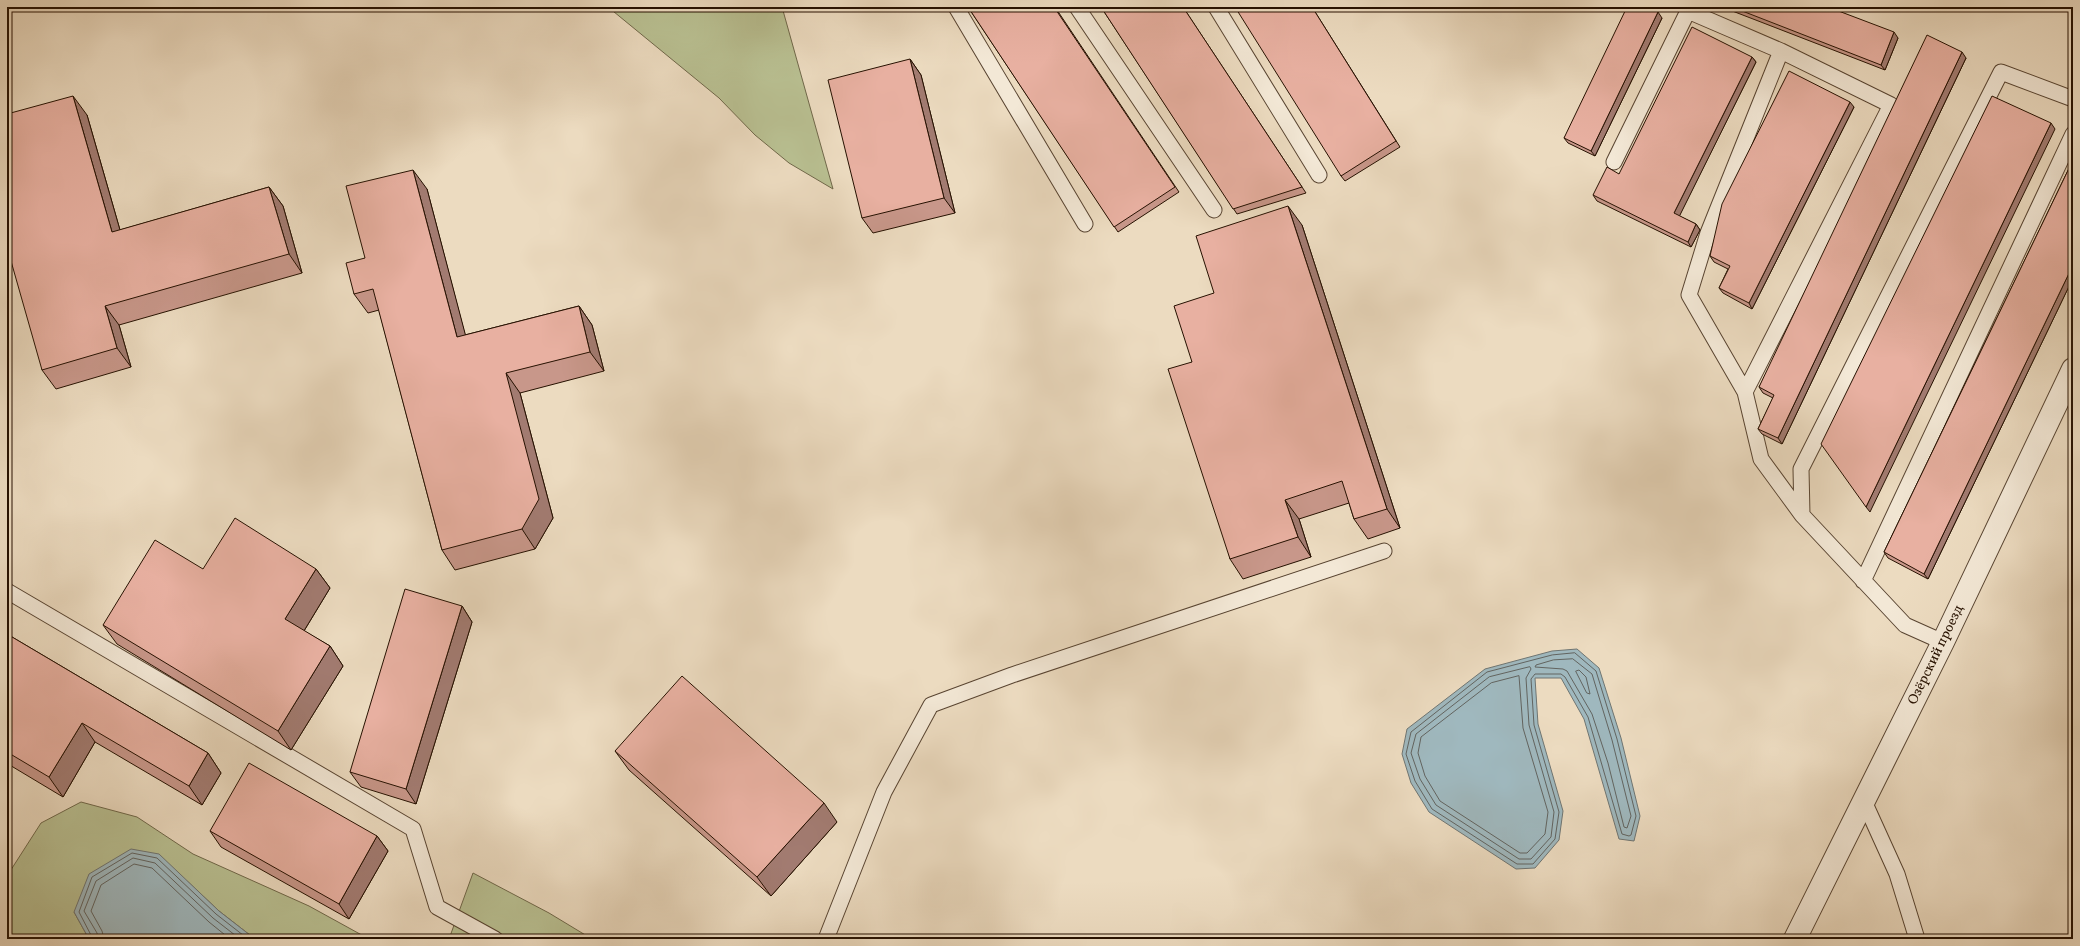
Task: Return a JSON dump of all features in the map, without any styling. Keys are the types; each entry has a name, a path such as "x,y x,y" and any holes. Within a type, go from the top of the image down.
{"street":[{"name":"Озёрский проезд","path":"1795,939 1863,799 1943,642 2073,369"}],"lane":[{"path":"956,7 1085,224"},
{"path":"1077,7 1214,210"},
{"path":"1216,7 1319,175"},
{"path":"1614,162 1688,11 1781,51 1891,105 1745,392"},
{"path":"1781,51 1708,233 1689,295 1745,392 1761,459 1802,514 1904,625 1943,642"},
{"path":"1802,514 1802,469 2001,72 2073,99"},
{"path":"1862,581 2073,134"},
{"path":"826,939 884,792 931,705 1012,675 1384,551"},
{"path":"7,591 413,829 437,907 495,939"},
{"path":"1863,799 1897,874 1917,939"}],"green space":[{"path":"608,7 782,7 833,189 789,163 755,135 719,98"},
{"path":"81,802 137,817 193,854 309,906 369,939 255,939 219,911 187,881 74,912 89,939 7,939 7,876 41,823"},
{"path":"473,873 549,913 592,939 449,939"}],"water":[{"path":"1577,649 1599,668 1621,738 1640,816 1634,841 1619,839 1584,719 1561,678 1535,678 1538,724 1563,811 1559,840 1535,868 1516,869 1429,812 1411,783 1402,754 1407,729 1485,669 1552,651"},
{"path":"131,849 159,854 219,911 255,939 89,939 74,912 89,874"}],"building":[{"path":"968,7 1054,7 1175,187 1114,227"},
{"path":"1101,7 1183,7 1302,187 1233,209"},
{"path":"1235,7 1312,7 1396,141 1341,176"},
{"path":"1627,7 1646,7 1658,12 1591,151 1564,138"},
{"path":"1732,7 1828,7 1894,32 1881,65"},
{"path":"1692,27 1752,57 1674,213 1696,224 1688,242 1593,195 1607,167 1619,174"},
{"path":"1927,35 1962,52 1778,438 1758,429 1774,395 1759,387"},
{"path":"910,59 944,198 862,218 828,80"},
{"path":"1789,71 1850,102 1749,303 1719,288 1730,266 1710,256 1722,204"},
{"path":"73,96 112,232 269,187 289,254 105,306 117,348 42,370 7,247 7,114"},
{"path":"1992,96 2051,123 1866,507 1821,444"},
{"path":"2073,160 2073,265 1924,574 1884,552"},
{"path":"413,170 457,337 579,306 590,352 506,373 539,499 522,529 442,550 373,289 354,294 346,263 365,258 346,186"},
{"path":"1288,206 1387,509 1354,519 1342,481 1285,500 1298,537 1230,559 1168,369 1192,362 1174,306 1214,293 1196,236"},
{"path":"235,518 316,569 285,619 330,646 278,731 103,625 155,540 203,569"},
{"path":"405,589 462,606 406,789 350,772"},
{"path":"7,634 208,753 189,786 82,723 49,777 7,752"},
{"path":"682,676 824,803 757,877 615,751"},
{"path":"249,763 377,836 339,904 210,831"}]}
